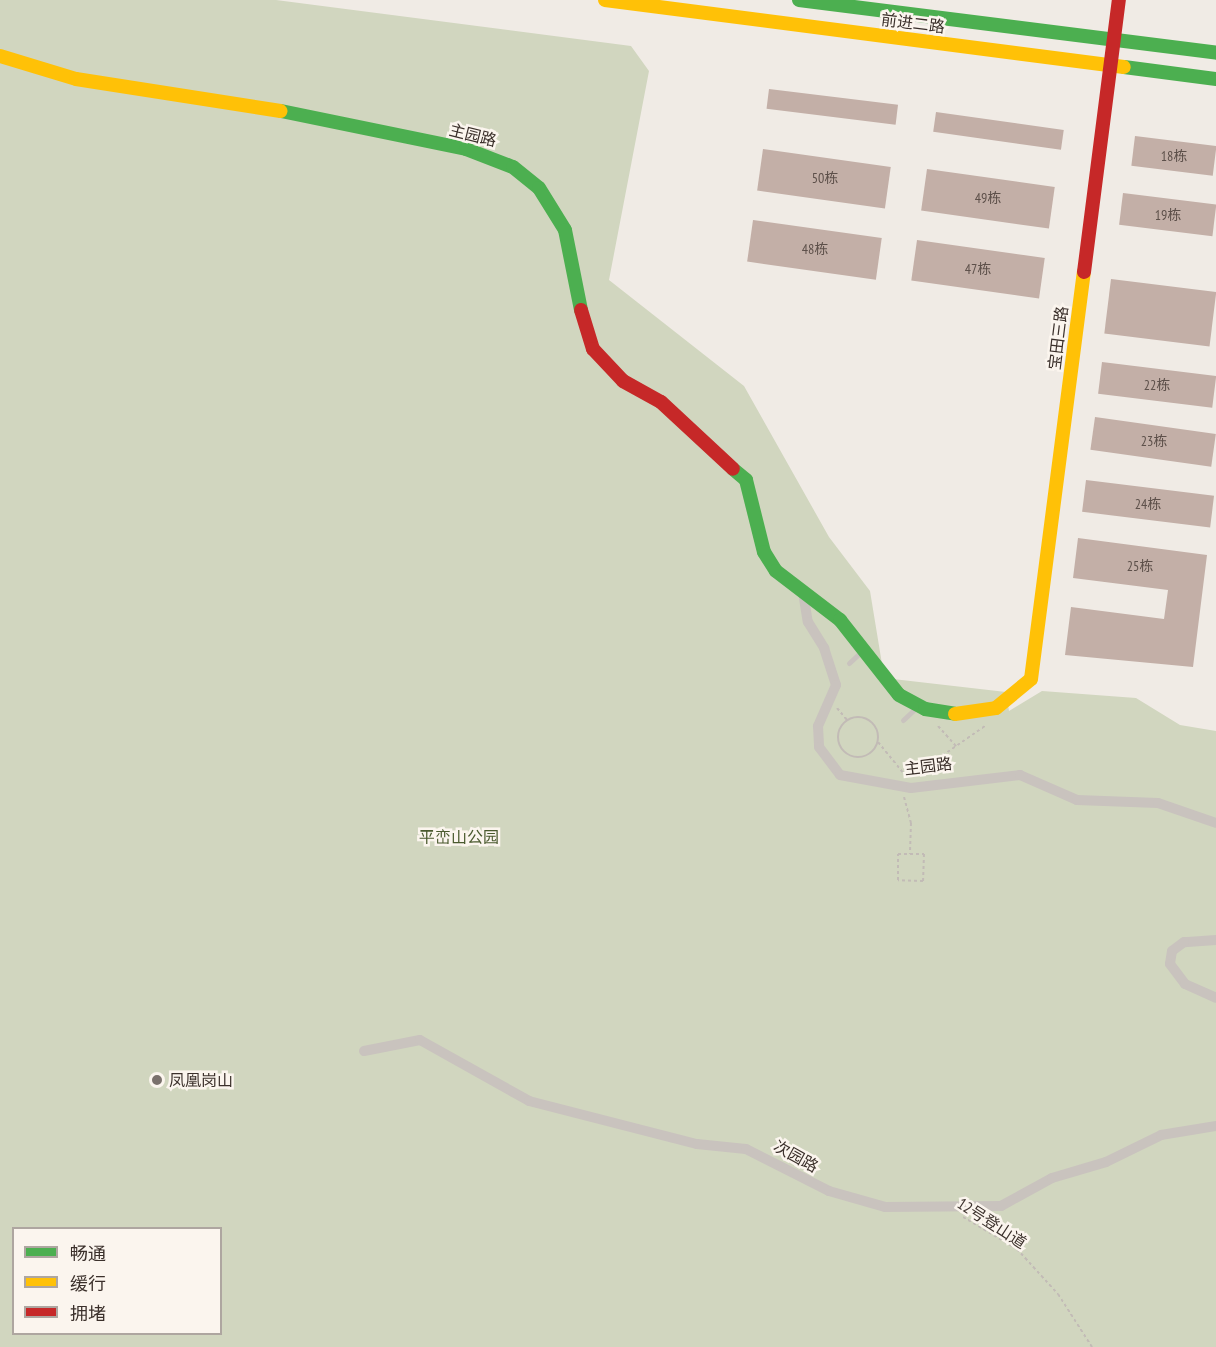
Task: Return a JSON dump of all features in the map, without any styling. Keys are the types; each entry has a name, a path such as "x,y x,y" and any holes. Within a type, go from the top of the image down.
{"street":[{"name":"前进二路","path":"605,0 1216,79"},
{"name":"前进二路","path":"799,0 1216,53"},
{"name":"宝田三路","path":"1031,679 1119,0"},
{"name":"主园路","path":"0,56 76,79 217,98 466,149 513,167 539,188 565,230 576,294 593,349 624,381 661,402 697,441 737,469 753,494 769,562 840,620 861,652 891,688 918,706 948,715 979,714 1012,698 1031,679"},
{"name":"主园路","path":"803,592 808,622 835,679 831,702 818,733 829,766 853,780 901,787 1020,775 1077,800 1158,803 1216,823"},
{"path":"1216,940 1184,942 1172,951 1170,964 1185,984 1216,998"},
{"name":"次园路","path":"364,1051 420,1040 529,1101 686,1141 746,1149 830,1191 873,1205 1009,1203 1052,1178 1106,1162 1161,1135 1216,1126"}],"lane":[{"path":"849,663 861,652"},
{"path":"903,720 918,706"}],"path":[{"path":"831,702 847,720 869,720 877,742 909,779 990,722"},
{"path":"847,720 838,735 847,754 864,756 877,742"},
{"path":"935,722 956,746"},
{"path":"901,787 911,823 910,854"},
{"path":"898,854 910,854 924,854 923,881 898,880 898,854"},
{"name":"12号登山道","path":"943,1205 1017,1249 1058,1294 1092,1347"}],"green space":[{"name":"平峦山公园","path":"0,0 276,0 631,46 649,71 609,280 744,386 829,537 870,591 882,664 893,679 1006,692 1009,711 1042,691 1136,698 1180,725 1216,731 1216,1347 0,1347"}],"building":[{"path":"769,89 898,105 896,125 767,109"},
{"path":"936,112 1064,130 1061,150 933,132"},
{"path":"1135,136 1216,146 1213,176 1131,166"},
{"path":"763,149 891,167 885,209 757,191"},
{"path":"927,169 1055,187 1049,229 921,211"},
{"path":"1123,193 1216,204 1212,236 1119,225"},
{"path":"753,220 882,238 876,280 747,262"},
{"path":"917,240 1045,258 1039,299 911,281"},
{"path":"1111,279 1216,292 1210,347 1104,334"},
{"path":"1102,362 1216,376 1212,408 1098,394"},
{"path":"1095,417 1216,434 1211,467 1090,450"},
{"path":"1086,480 1214,496 1210,527 1082,512"},
{"path":"1078,538 1207,555 1193,667 1065,655 1071,607 1164,619 1168,590 1073,578"}],"traffic: fast":[{"path":"799,0 1216,53"},
{"path":"1124,67 1216,79"},
{"path":"281,111 466,149 513,167 539,188 565,230 581,310"},
{"path":"733,469 746,480 764,552 776,571 840,620 899,695 925,709 955,714"}],"traffic: slow":[{"path":"605,0 1124,67"},
{"path":"0,56 76,79 281,111"},
{"path":"955,714 996,708 1031,679 1084,272"}],"traffic: jam":[{"path":"1084,272 1119,0"},
{"path":"581,310 593,349 623,381 661,402 733,469"}],"place":[{"name":"凤凰岗山","path":"157,1080"}]}
